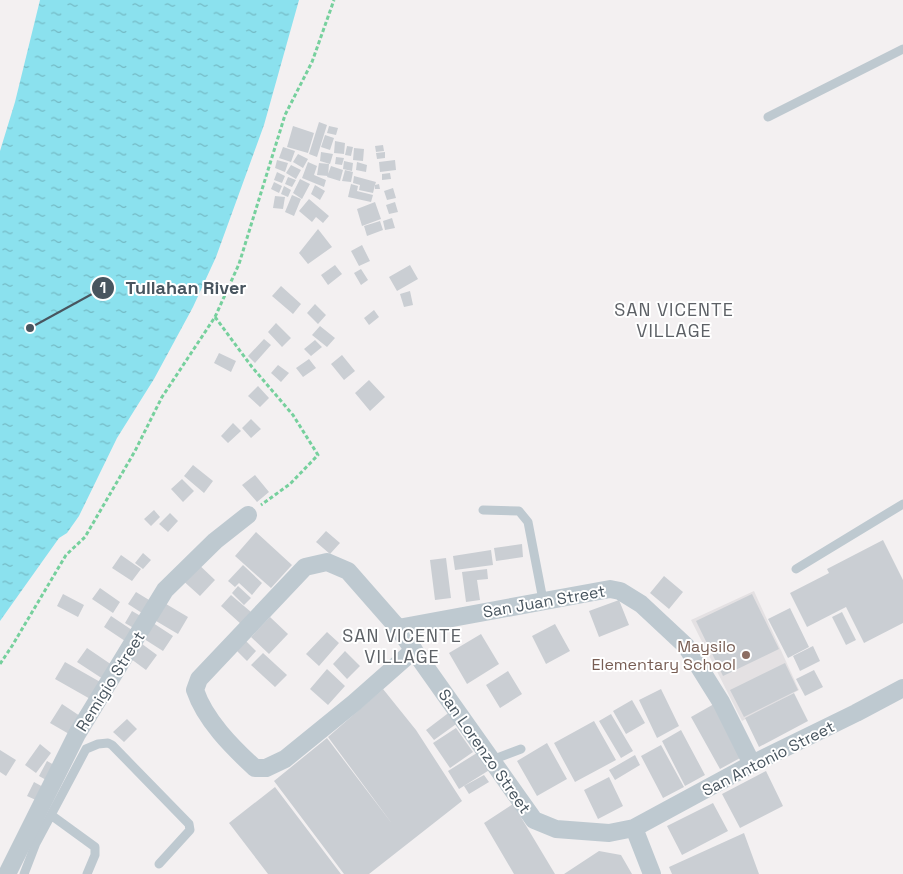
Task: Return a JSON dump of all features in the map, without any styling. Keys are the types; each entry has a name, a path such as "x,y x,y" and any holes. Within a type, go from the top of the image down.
{"street":[{"name":"Remigio Street","path":"7,874 77,734 164,590 215,541 248,515"},
{"name":"San Lorenzo Street","path":"414,650 354,703 285,759 266,768 255,768 237,751 207,714 196,690 199,679 305,567 327,562 348,571 398,628 414,650 492,760 534,820 556,829 608,832 634,828"},
{"name":"San Juan Street","path":"398,628 543,600 610,589 620,591 641,604 686,646 721,702 752,764"},
{"name":"San Antonio Street","path":"634,828 752,764 856,714 903,688"},
{"path":"634,828 652,874"}],"lane":[{"path":"768,117 903,48"},
{"path":"796,570 903,504"},
{"path":"483,510 519,511 528,522 543,600"},
{"path":"24,874 36,843 86,749 98,744 108,743 189,824 190,830 159,864"},
{"path":"492,760 521,749"},
{"path":"52,815 95,847 95,855 87,874"}],"path":[{"path":"0,664 66,555 85,537 135,451 162,397 215,317 239,264 285,115 312,62 334,0"},
{"path":"215,317 252,367 293,415 318,455 290,484 248,515"}],"shaded area":[{"name":"Maysilo Elementary School","path":"754,591 799,690 742,721 691,620"}],"water":[{"path":"40,0 299,0 264,125 216,257 193,307 154,379 117,438 79,516 67,533 59,538 0,621 0,151 15,102"}],"building":[{"path":"319,122 327,125 317,157 309,154"},
{"path":"293,126 314,133 308,153 287,147"},
{"path":"329,126 338,128 336,135 327,133"},
{"path":"325,135 334,138 330,150 321,147"},
{"path":"335,141 345,143 344,154 334,153"},
{"path":"383,145 384,151 376,152 375,146"},
{"path":"347,146 353,147 351,156 345,155"},
{"path":"283,147 295,151 291,162 279,158"},
{"path":"354,148 364,149 363,161 353,160"},
{"path":"321,152 333,154 330,164 320,161"},
{"path":"385,152 385,158 377,159 376,153"},
{"path":"298,154 308,159 303,168 293,162"},
{"path":"336,157 344,158 342,165 335,164"},
{"path":"277,160 288,163 285,172 275,168"},
{"path":"395,160 396,170 380,172 379,162"},
{"path":"344,161 353,163 352,171 343,169"},
{"path":"308,162 317,166 314,175 326,180 324,187 302,178"},
{"path":"357,162 367,165 366,172 356,170"},
{"path":"319,163 329,164 328,176 317,175"},
{"path":"291,165 301,170 296,179 286,173"},
{"path":"331,166 343,170 340,181 327,177"},
{"path":"345,170 353,172 351,182 342,181"},
{"path":"277,172 285,176 282,183 274,180"},
{"path":"390,173 391,179 382,180 382,174"},
{"path":"354,176 376,182 373,193 359,190 360,185 353,183"},
{"path":"288,177 296,180 292,187 285,184"},
{"path":"300,179 310,184 302,199 293,193"},
{"path":"274,182 282,186 279,193 271,189"},
{"path":"351,184 358,186 357,191 373,195 371,202 348,197"},
{"path":"379,184 380,189 375,189 375,185"},
{"path":"315,185 325,191 320,200 311,194"},
{"path":"284,186 291,190 288,197 281,194"},
{"path":"393,188 396,198 387,200 384,191"},
{"path":"292,195 301,199 294,216 285,212"},
{"path":"275,196 285,197 283,209 273,208"},
{"path":"309,199 329,216 323,223 316,217 312,222 299,211"},
{"path":"375,202 381,219 362,226 357,209"},
{"path":"395,202 398,212 389,214 386,205"},
{"path":"392,218 395,228 385,230 383,221"},
{"path":"380,221 383,230 367,236 364,226"},
{"path":"318,229 332,247 308,264 299,253"},
{"path":"362,245 370,261 359,266 351,251"},
{"path":"335,265 342,274 328,285 321,275"},
{"path":"410,265 418,279 397,291 389,277"},
{"path":"361,269 368,280 361,285 354,273"},
{"path":"281,286 301,304 293,314 272,296"},
{"path":"410,291 413,305 404,307 400,294"},
{"path":"315,304 326,315 318,324 307,313"},
{"path":"374,310 379,317 369,325 364,318"},
{"path":"276,323 291,338 282,347 268,332"},
{"path":"320,326 335,338 327,347 312,335"},
{"path":"264,339 271,345 255,363 248,356"},
{"path":"315,340 322,347 311,356 304,349"},
{"path":"219,353 236,361 231,372 214,363"},
{"path":"342,355 355,371 344,380 331,364"},
{"path":"309,359 316,368 303,377 296,368"},
{"path":"278,365 289,373 281,382 271,373"},
{"path":"369,380 385,397 370,411 355,393"},
{"path":"258,386 269,398 260,407 248,396"},
{"path":"251,419 261,429 251,438 242,428"},
{"path":"233,423 241,431 228,443 221,436"},
{"path":"193,465 213,481 204,493 184,476"},
{"path":"255,475 269,492 257,502 242,485"},
{"path":"182,479 194,491 183,502 171,489"},
{"path":"154,510 160,517 151,526 144,519"},
{"path":"170,513 178,521 168,532 159,524"},
{"path":"326,531 340,543 330,554 316,542"},
{"path":"256,532 292,565 271,588 235,556"},
{"path":"883,540 903,580 903,623 864,643 846,607 807,627 790,593 829,573 827,569"},
{"path":"522,544 523,557 496,561 494,548"},
{"path":"491,550 493,565 455,570 453,556"},
{"path":"143,553 151,560 143,569 135,563"},
{"path":"121,555 141,569 132,581 112,568"},
{"path":"446,558 451,598 435,600 430,560"},
{"path":"195,561 215,580 200,596 180,578"},
{"path":"243,565 262,583 252,595 239,583 235,587 228,581"},
{"path":"487,569 488,579 477,580 480,600 466,602 462,572"},
{"path":"664,576 683,592 669,609 650,593"},
{"path":"238,586 251,598 244,605 232,593"},
{"path":"100,588 120,602 113,613 92,599"},
{"path":"136,592 154,603 145,615 128,604"},
{"path":"63,594 84,605 78,617 57,606"},
{"path":"752,594 779,649 723,676 696,621"},
{"path":"231,595 251,612 241,624 221,606"},
{"path":"619,600 629,625 599,637 589,611"},
{"path":"161,601 188,617 178,634 151,618"},
{"path":"790,608 809,647 788,658 768,619"},
{"path":"132,611 144,618 137,630 125,623"},
{"path":"842,612 856,640 846,645 832,617"},
{"path":"111,616 135,632 128,643 104,627"},
{"path":"270,617 288,634 269,654 251,637"},
{"path":"150,621 173,636 163,651 141,637"},
{"path":"555,624 570,651 546,664 532,636"},
{"path":"327,632 339,643 319,666 306,654"},
{"path":"481,634 499,664 467,684 449,653"},
{"path":"138,641 157,655 146,670 127,656"},
{"path":"246,641 256,651 247,661 237,651"},
{"path":"813,646 820,661 800,671 793,656"},
{"path":"87,648 112,665 103,679 77,662"},
{"path":"345,651 360,666 347,679 333,664"},
{"path":"263,653 287,675 275,687 251,665"},
{"path":"65,662 102,683 92,700 55,679"},
{"path":"785,663 798,690 744,717 730,690"},
{"path":"327,669 345,686 328,705 310,689"},
{"path":"814,670 823,687 805,696 796,679"},
{"path":"508,671 522,694 500,708 486,685"},
{"path":"383,689 416,730 462,801 369,874 344,874 274,781 327,738 393,825 328,737"},
{"path":"661,689 679,726 657,738 639,700"},
{"path":"794,693 808,721 759,747 745,718"},
{"path":"632,700 645,723 626,734 613,711"},
{"path":"62,704 80,716 69,734 50,723"},
{"path":"714,704 742,757 720,769 691,717"},
{"path":"451,711 459,722 434,740 426,730"},
{"path":"611,714 633,751 621,758 599,721"},
{"path":"127,719 137,729 124,742 113,732"},
{"path":"594,721 616,760 575,782 554,743"},
{"path":"456,728 473,752 450,768 433,743"},
{"path":"681,730 705,775 685,786 662,741"},
{"path":"547,743 567,779 537,796 517,761"},
{"path":"40,744 51,753 36,773 25,765"},
{"path":"661,745 684,787 663,798 641,756"},
{"path":"0,750 16,760 6,776 0,772"},
{"path":"480,751 491,769 459,789 448,771"},
{"path":"635,755 640,765 615,780 609,770"},
{"path":"47,761 56,766 48,781 39,776"},
{"path":"766,771 783,806 740,828 722,794"},
{"path":"484,775 489,782 469,794 464,786"},
{"path":"609,777 623,806 598,819 584,790"},
{"path":"34,782 45,788 38,801 27,796"},
{"path":"275,787 341,874 268,874 229,823"},
{"path":"713,803 728,831 682,855 667,826"},
{"path":"513,804 555,874 514,874 484,823"},
{"path":"744,833 759,874 672,874 669,867"},
{"path":"599,851 621,855 632,874 564,874"}],"place":[{"name":"Tullahan River","path":"30,328"},
{"name":"Maysilo Elementary School","path":"746,655"}],"district":[{"name":"SAN VICENTE VILLAGE","path":"674,320"},
{"name":"SAN VICENTE VILLAGE","path":"402,646"}]}
